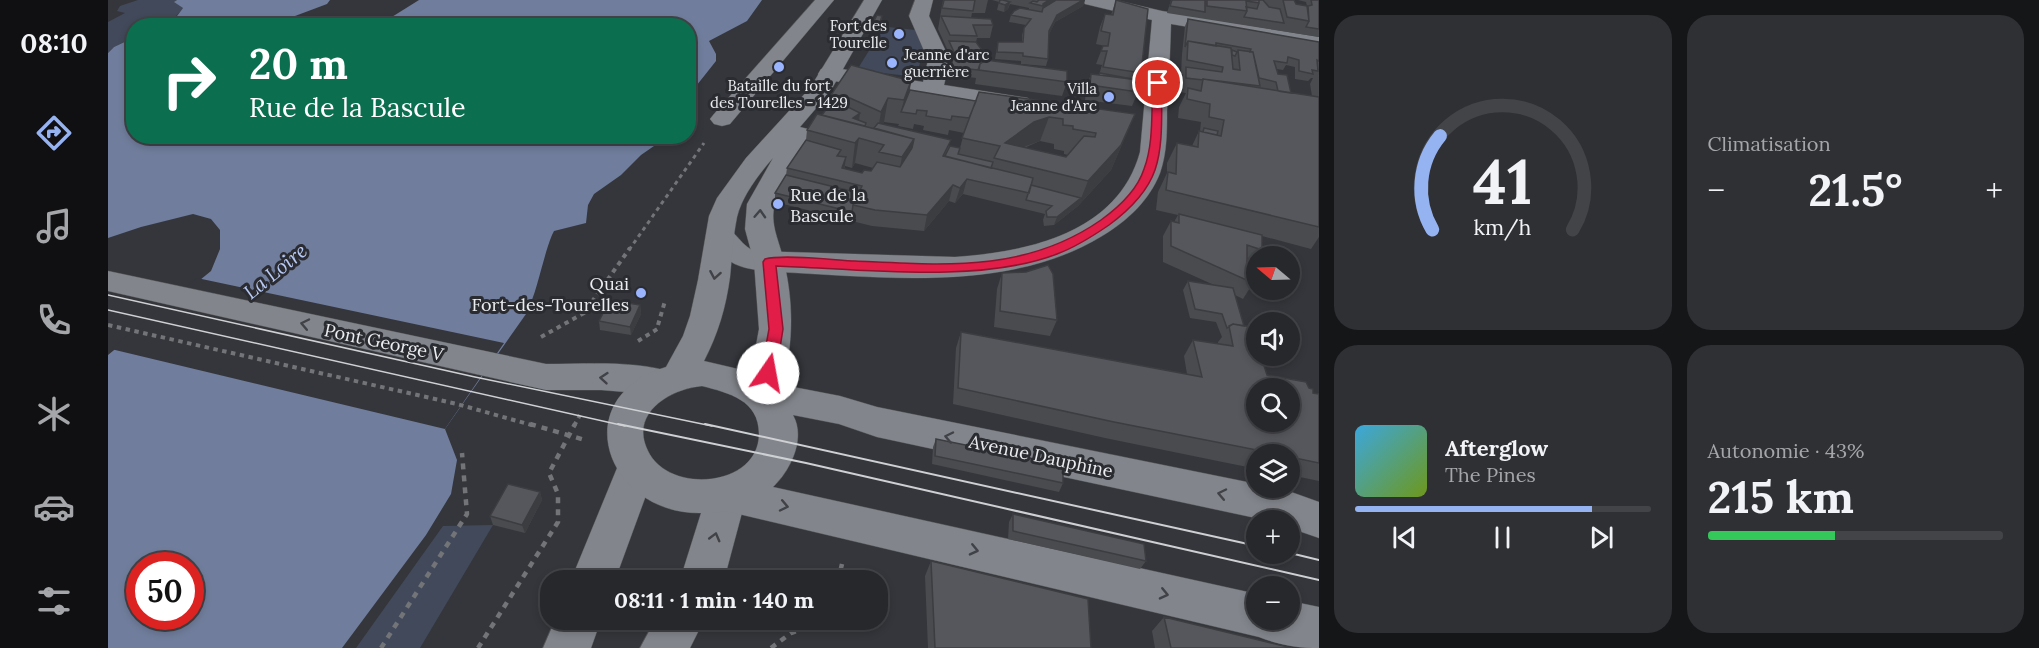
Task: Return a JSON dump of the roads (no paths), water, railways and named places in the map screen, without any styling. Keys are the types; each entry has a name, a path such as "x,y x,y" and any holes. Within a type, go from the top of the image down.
{"street":[{"path":"722,119 825,0"},
{"path":"763,395 774,350 776,329 769,262 759,229 760,204 795,142 824,83 873,0"},
{"path":"924,0 919,16 939,60 932,90"},
{"path":"1092,0 1319,43"},
{"path":"721,236 740,256 751,260 898,267 979,267 1022,260 1053,251 1084,237 1126,207 1149,171 1154,152 1144,120 1148,9"},
{"path":"824,83 932,90 1038,105"},
{"path":"671,379 700,336 714,280 723,216 731,198 755,163 824,83"},
{"name":"Pont George V","path":"108,281 546,377 671,379"},
{"path":"596,570 631,459 625,426 631,410 650,390 671,379 702,373 725,375 746,383 763,395 777,416 780,428 778,448 764,473 747,485 726,494 700,497 675,494 653,483 631,459"},
{"name":"Avenue Dauphine","path":"763,395 840,411 878,422 1280,506 1319,520"},
{"path":"705,570 726,494"},
{"path":"726,494 1246,613"},
{"path":"1300,626 1319,630"},
{"path":"567,648 574,630"},
{"path":"664,648 675,630"}],"water":[{"path":"177,0 330,0 327,4 290,18 176,18 183,8 174,2"},
{"path":"419,0 762,0 747,21 709,41 716,54 716,61 696,86 696,18 390,18"},
{"name":"La Loire","path":"126,41 126,144 657,144 641,155 621,175 594,194 588,205 586,223 554,231 526,314 445,429 457,460 451,494 426,535 342,648 108,648 108,355 211,271 220,249 220,230 211,219 193,214 108,238 108,53"}],"tram line":[{"path":"108,295 475,377 712,426"},
{"path":"108,310 625,426"},
{"path":"618,424 806,463 1319,580"},
{"path":"705,424 1246,544"},
{"path":"1300,555 1319,560"}],"place":[{"name":"Fort des Tourelle","path":"899,34"},
{"name":"Jeanne d'arc guerrière","path":"892,63"},
{"name":"Bataille du fort des Tourelles - 1429","path":"779,67"},
{"name":"Villa Jeanne d'Arc","path":"1109,97"},
{"name":"Rue de la Bascule","path":"778,204"},
{"name":"Quai Fort-des-Tourelles","path":"641,293"}]}
